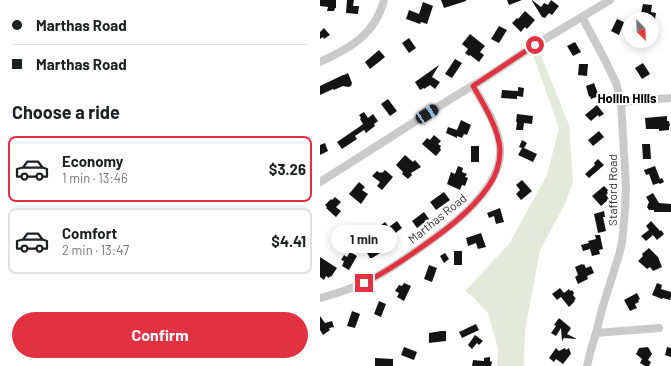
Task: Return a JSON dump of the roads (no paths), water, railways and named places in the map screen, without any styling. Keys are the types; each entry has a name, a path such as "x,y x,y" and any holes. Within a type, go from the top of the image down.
{"street":[{"path":"320,62 348,48 366,34 379,15 384,0"},
{"path":"320,182 473,86 535,45 610,0"},
{"name":"Stafford Road","path":"582,17 616,83 621,102 626,188 623,233 619,255 602,309 587,366"},
{"name":"Marthas Road","path":"320,298 364,283 389,269 444,230 472,206 488,186 498,165 500,157 499,143 496,130 473,86"},
{"path":"621,102 671,98"},
{"path":"596,333 659,328"}],"district":[{"name":"Hollin Hills","path":"627,98"}]}
